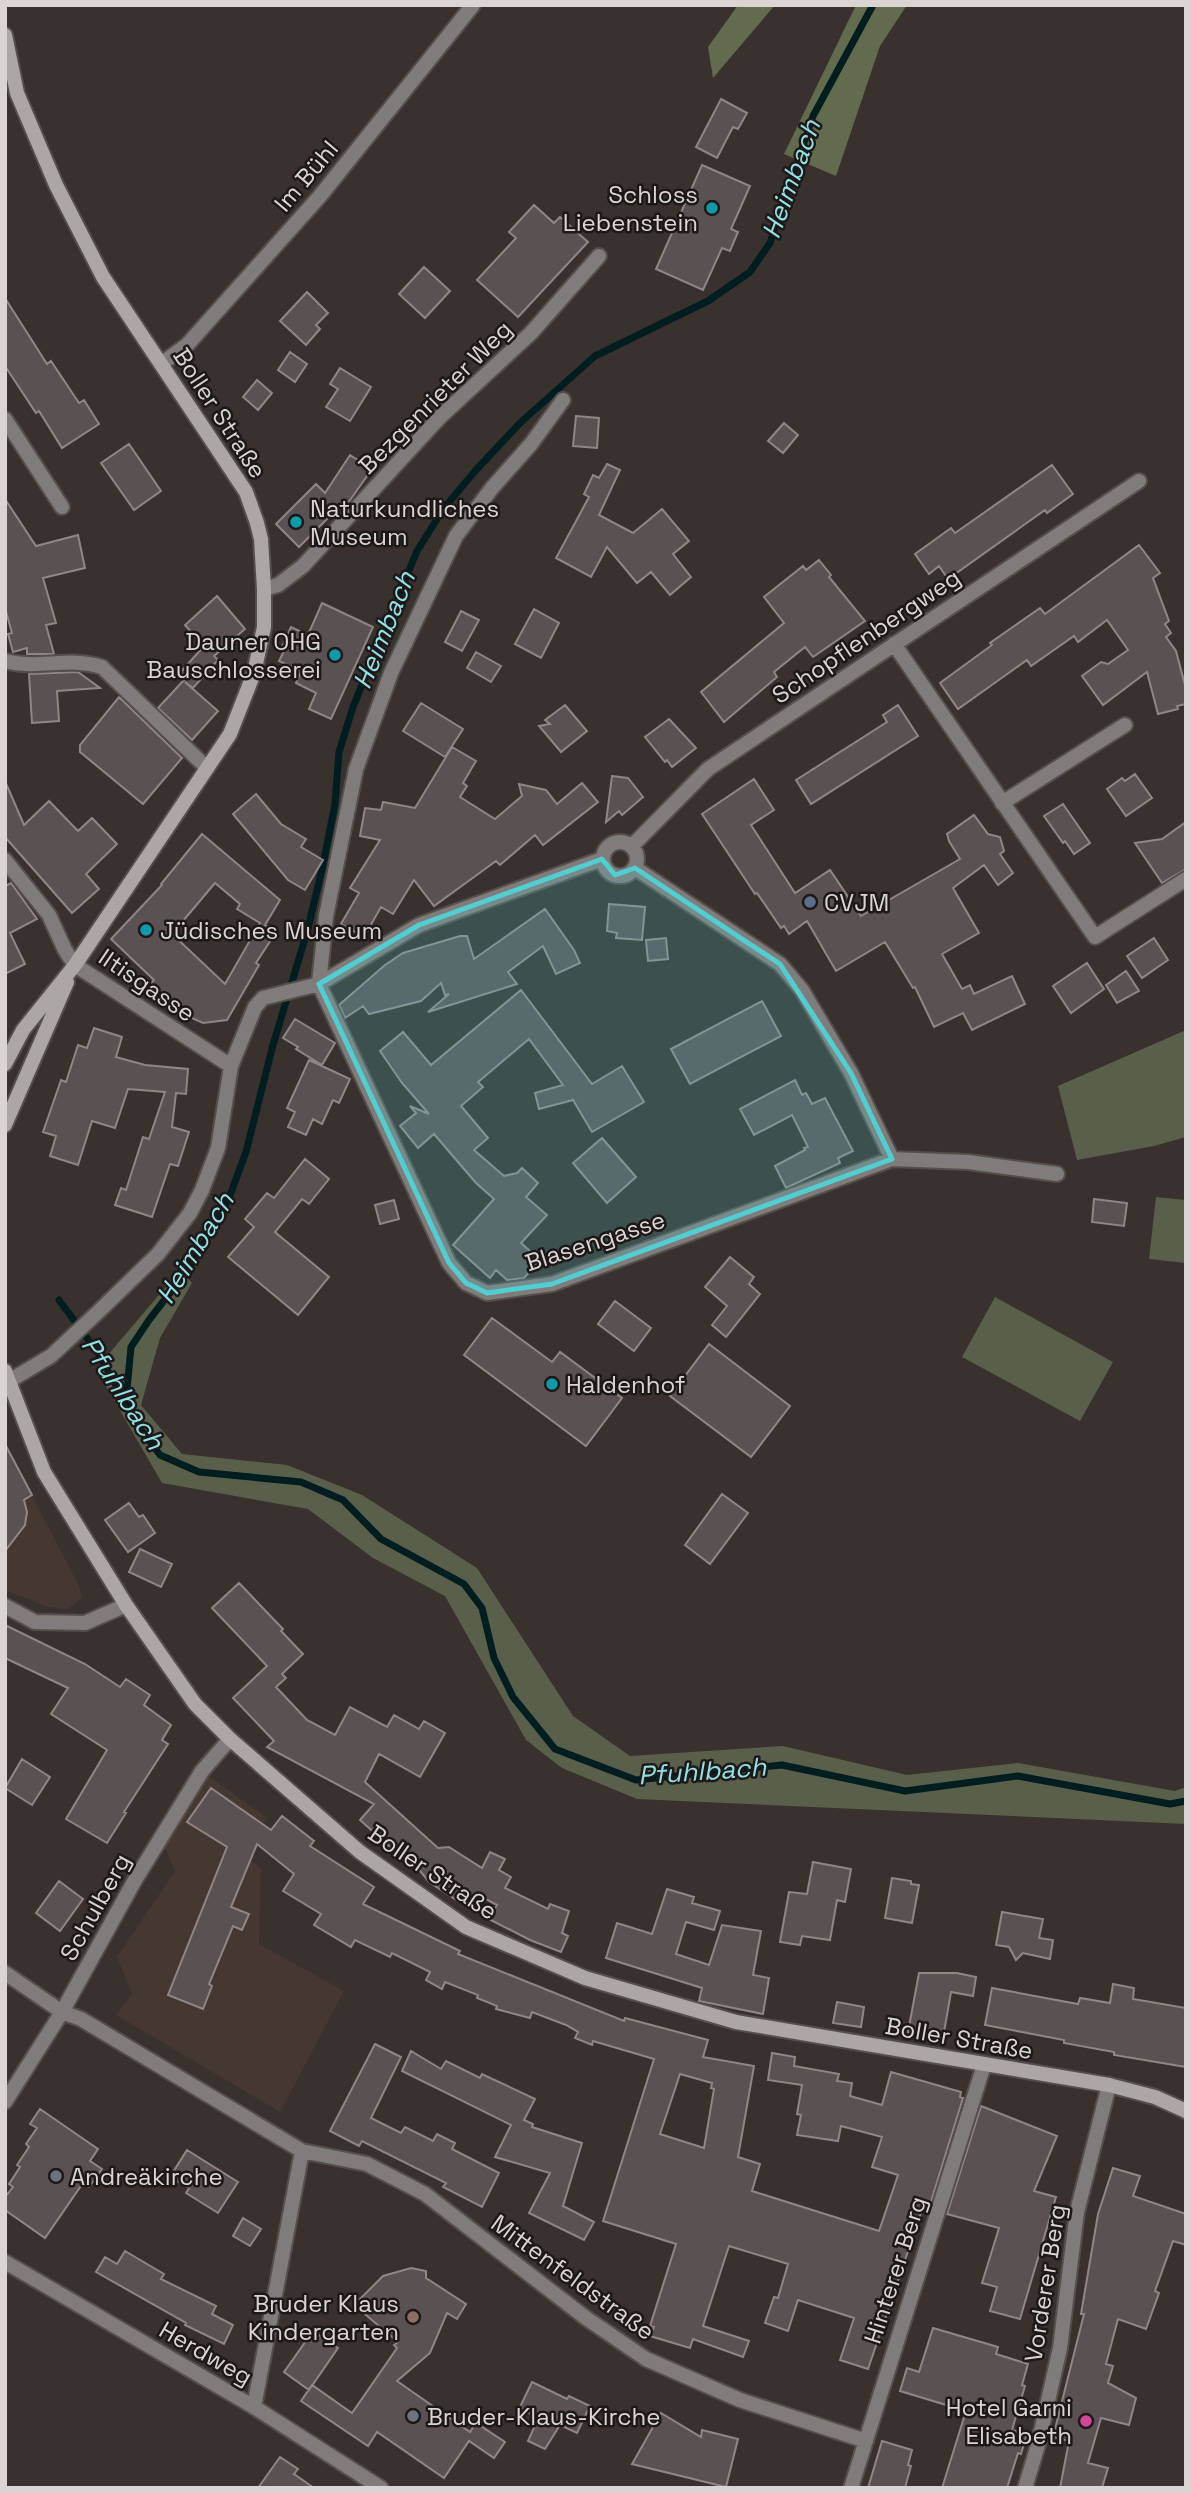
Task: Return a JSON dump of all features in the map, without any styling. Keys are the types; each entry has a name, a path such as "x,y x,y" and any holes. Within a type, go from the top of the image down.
{"main road":[{"name":"Boller Straße","path":"5,35 18,93 56,185 103,277 246,492 261,539 264,589 264,627 254,673 230,734 75,965 30,1019 5,1064"},
{"name":"Boller Straße","path":"5,1125 75,965"},
{"name":"Boller Straße","path":"7,1376 44,1472 126,1605 195,1704 230,1739 360,1853 466,1927 585,1978 736,2022 1109,2085 1155,2097 1186,2110"}],"street":[{"name":"Im Bühl","path":"161,364 187,345 320,196 473,5"},
{"name":"Bezgenrieter Weg","path":"264,589 278,585 303,566 440,417 531,333 599,256"},
{"path":"315,985 356,769 391,673 456,536 563,400"},
{"path":"5,419 62,507"},
{"name":"Schopflenbergweg","path":"632,846 708,769 1139,481"},
{"path":"894,645 1095,937 1186,879"},
{"path":"5,661 20,665 84,661 102,667 207,768"},
{"path":"1002,803 1125,725"},
{"path":"615,842 627,842 632,846 637,857 635,868 626,875 615,876 606,869 602,859 606,849 615,842"},
{"path":"7,1376 51,1356 158,1254 190,1213 218,1148 231,1066 256,1007 263,998 273,998 315,985 419,925 602,859"},
{"name":"Iltisgasse","path":"5,860 49,915 75,965 231,1066"},
{"path":"635,868 780,964 802,990 851,1073 892,1159 968,1162 1057,1174"},
{"name":"Blasengasse","path":"315,985 449,1263 467,1283 487,1293 552,1284 892,1159"},
{"path":"5,1606 36,1622 85,1623 126,1605"},
{"name":"Schulberg","path":"5,2102 62,2012 135,1880 195,1782 230,1739"},
{"name":"Mittenfeldstraße","path":"5,1973 62,2012 81,2019 302,2151 367,2164 425,2194 586,2318 646,2359 740,2400 866,2441"},
{"name":"Hinterer Berg","path":"850,2488 984,2066"},
{"name":"Vorderer Berg","path":"1025,2488 1038,2445 1060,2348 1077,2212 1109,2085"},
{"path":"254,2407 302,2151"},
{"name":"Herdweg","path":"5,2262 254,2407 381,2488"}],"highlighted area":[{"path":"602,859 615,875 635,868 780,964 851,1073 892,1159 552,1284 487,1293 466,1283 449,1263 319,984 419,925"}],"shaded area":[{"path":"5,1444 78,1584 82,1598 68,1609 48,1607 5,1590"},
{"path":"202,1771 267,1818 244,1853 261,1869 259,1944 344,1991 280,2112 116,2015 132,1994 117,1957 175,1871 161,1838"}],"green space":[{"path":"738,5 775,5 713,78 708,47"},
{"path":"856,5 907,5 880,46 836,176 784,154"},
{"path":"1186,1030 1186,1137 1154,1146 1077,1160 1058,1086"},
{"path":"1156,1197 1186,1200 1186,1263 1149,1259"},
{"path":"180,1270 192,1283 160,1338 141,1405 182,1454 287,1465 362,1495 477,1568 573,1716 630,1756 783,1746 907,1775 1018,1763 1175,1791 1186,1787 1186,1824 637,1799 562,1768 526,1740 445,1596 373,1558 308,1509 162,1483 96,1369"},
{"path":"995,1297 1113,1362 1080,1421 962,1357"}],"building":[{"path":"721,99 747,113 738,129 733,127 717,158 696,147"},
{"name":"Schloss Liebenstein","path":"702,165 750,186 731,229 738,232 730,251 722,248 703,290 656,269"},
{"path":"534,205 554,223 560,217 588,242 518,317 477,280 516,238 509,232"},
{"path":"424,267 450,291 425,318 399,294"},
{"path":"307,292 328,313 316,325 320,329 306,345 280,321"},
{"path":"5,298 47,364 51,361 79,403 84,400 99,424 62,448 39,411 36,413 5,366"},
{"path":"290,352 307,364 295,382 278,370"},
{"path":"340,368 371,387 350,421 326,407 338,389 330,384"},
{"path":"257,380 272,393 258,410 243,397"},
{"path":"576,416 599,418 597,448 573,446"},
{"path":"784,423 798,435 783,453 768,441"},
{"path":"129,444 161,491 134,510 101,463"},
{"path":"350,455 372,469 348,503 345,501 299,547 276,524 316,484 325,493"},
{"path":"607,464 620,470 599,515 633,533 662,509 689,541 673,554 691,577 670,595 651,572 637,583 607,547 591,577 556,558 589,497 584,494 593,475 599,478"},
{"path":"1052,465 1073,494 1047,513 1045,510 948,579 939,566 929,574 915,554 951,528 955,533"},
{"path":"5,499 36,546 78,535 85,568 43,578 56,623 46,625 54,654 27,654 27,648 13,652 8,634 12,633 5,608"},
{"path":"1139,545 1160,573 1153,578 1169,621 1165,624 1171,633 1166,637 1176,651 1186,689 1186,704 1158,714 1147,672 1103,705 1082,676 1101,662 1108,664 1128,650 1107,620 1078,642 1074,636 1031,666 1027,660 958,709 940,683 1040,608 1045,614"},
{"path":"819,560 831,575 829,577 865,621 813,657 805,647 774,672 777,677 724,722 701,692 784,623 764,597 803,566 806,570"},
{"path":"217,596 245,629 214,656 218,660 193,688 185,682 218,711 192,740 158,708 184,680 178,675 203,647 205,648 185,625"},
{"name":"Dauner OHG Bauschlosserei","path":"322,603 373,627 331,719 309,709 316,693 296,683 301,671 279,661 284,651 281,649 291,627 308,635"},
{"path":"534,609 559,623 541,658 515,644"},
{"path":"461,611 479,620 462,651 445,642"},
{"path":"476,652 501,666 491,682 467,668"},
{"path":"78,672 100,688 57,691 59,721 32,723 29,674"},
{"path":"119,697 182,758 143,804 80,752 80,745"},
{"path":"421,703 463,729 445,757 403,731"},
{"path":"565,705 587,731 561,752 539,726 550,724 545,720"},
{"path":"898,705 918,736 811,804 796,780 887,722 883,715"},
{"path":"669,719 696,748 672,767 645,737"},
{"path":"452,747 476,761 463,783 467,786 460,797 495,819 522,796 519,784 546,790 557,804 582,783 598,802 543,845 535,835 500,865 496,861 434,906 414,880 393,914 381,907 364,937 341,924 359,893 350,888 380,840 360,836 365,808 381,810 383,802 415,808"},
{"path":"1135,774 1152,798 1126,816 1107,789 1122,778 1125,781"},
{"path":"612,776 628,778 643,797 622,815 619,811 606,822"},
{"path":"754,779 774,810 751,825 795,893 830,870 861,916 960,859 947,834 974,815 988,834 1000,837 1004,851 1000,854 1013,873 998,885 984,865 953,888 979,933 942,954 962,989 970,985 974,994 1012,976 1025,1004 972,1030 963,1013 934,1027 915,987 913,988 885,942 836,971 807,921 789,934 784,926 781,928 702,814"},
{"path":"5,781 24,825 49,801 78,831 92,818 117,844 86,874 99,889 72,913 5,837"},
{"path":"256,794 281,824 306,839 301,847 323,860 305,890 288,880 233,814"},
{"path":"1063,804 1090,843 1074,854 1044,816"},
{"path":"1186,822 1186,869 1162,883 1135,843 1162,839"},
{"path":"202,834 280,900 265,925 276,932 256,963 259,965 227,1020 203,1023 163,1005 146,989 154,980 111,939","holes":["215,883 240,904 237,909 260,923 225,984 172,934"]},
{"path":"11,883 37,919 10,933 25,964 5,974 5,886"},
{"path":"609,904 645,907 642,940 616,938 617,933 607,931"},
{"path":"545,909 580,963 556,974 543,946 508,972 517,984 428,1012 449,994 445,995 441,983 421,1001 369,1014 363,1006 345,1018 339,1005 403,953 467,936 474,959"},
{"path":"666,938 668,959 648,961 646,940"},
{"path":"1154,938 1168,960 1142,978 1127,956"},
{"path":"1087,963 1104,989 1071,1013 1053,986"},
{"path":"1126,971 1139,991 1117,1003 1106,985"},
{"path":"521,990 592,1084 622,1066 644,1102 592,1132 573,1100 539,1109 535,1093 563,1085 529,1039 478,1082 483,1087 461,1106 488,1138 474,1150 504,1176 517,1173 522,1168 538,1183 526,1197 547,1215 521,1243 540,1260 524,1278 507,1280 496,1270 490,1278 453,1245 494,1199 476,1183 434,1134 418,1148 400,1126 416,1113 410,1106 429,1114 402,1083 380,1051 403,1032 431,1065"},
{"path":"762,1001 781,1036 690,1084 671,1049"},
{"path":"295,1019 335,1043 322,1065 283,1038"},
{"path":"94,1028 122,1037 116,1057 145,1065 188,1069 186,1094 176,1093 172,1127 189,1132 178,1166 170,1164 152,1217 115,1205 121,1188 126,1190 143,1137 149,1139 165,1092 128,1089 115,1128 92,1121 78,1165 50,1156 56,1136 43,1132 61,1080 66,1082 78,1045 87,1048"},
{"path":"309,1060 350,1079 339,1103 333,1100 322,1124 313,1119 306,1135 288,1127 295,1112 287,1108"},
{"path":"795,1080 802,1095 806,1093 812,1104 825,1098 853,1151 838,1158 840,1163 786,1188 775,1166 808,1147 792,1115 754,1135 740,1109"},
{"path":"602,1138 636,1177 607,1203 573,1163"},
{"path":"305,1159 329,1179 309,1204 302,1199 275,1232 329,1277 298,1315 228,1257 254,1227 245,1219 267,1193 274,1198"},
{"path":"1094,1199 1127,1203 1124,1226 1092,1222"},
{"path":"394,1200 399,1219 380,1224 375,1205"},
{"path":"730,1257 754,1277 749,1284 760,1294 726,1337 712,1325 727,1306 705,1287"},
{"path":"615,1301 651,1328 634,1351 598,1324"},
{"name":"Haldenhof","path":"492,1318 552,1362 560,1352 622,1398 586,1446 464,1355"},
{"path":"709,1344 790,1406 751,1457 670,1396"},
{"path":"5,1444 32,1495 24,1500 27,1512 25,1525 5,1551"},
{"path":"722,1494 748,1513 710,1564 685,1545"},
{"path":"129,1503 139,1517 143,1515 155,1533 128,1552 105,1520"},
{"path":"140,1549 172,1564 161,1587 129,1572"},
{"path":"239,1583 303,1654 282,1674 286,1678 276,1687 307,1720 335,1735 350,1707 387,1727 394,1715 419,1729 424,1721 445,1733 420,1777 379,1754 365,1782 438,1848 449,1847 482,1868 490,1852 505,1859 499,1870 511,1877 505,1888 548,1909 550,1904 569,1911 562,1933 568,1936 561,1952 489,1919 497,1905 484,1898 481,1903 467,1896 470,1891 466,1889 458,1901 429,1882 404,1851 400,1856 360,1820 374,1804 267,1747 274,1741 233,1698 267,1666 212,1608"},
{"path":"5,1625 85,1664 120,1687 126,1679 150,1695 144,1705 171,1725 162,1740 168,1744 107,1843 66,1819 107,1750 51,1714 68,1688 5,1658"},
{"path":"22,1759 50,1777 32,1805 5,1788"},
{"path":"211,1788 271,1830 282,1816 314,1841 310,1846 374,1887 363,1904 460,1951 458,1954 624,2021 625,2018 708,2040 703,2057 754,2066 738,2157 760,2164 752,2191 879,2231 898,2175 872,2167 882,2137 841,2126 838,2141 797,2135 802,2085 768,2080 772,2053 795,2057 794,2066 839,2074 837,2081 852,2083 850,2096 882,2105 891,2072 961,2092 960,2097 963,2098 929,2208 923,2207 868,2369 840,2360 854,2318 798,2300 788,2331 765,2323 774,2297 778,2298 788,2264 729,2246 703,2326 749,2341 743,2357 693,2339 690,2348 650,2336 654,2327 650,2326 676,2244 603,2221 654,2059 593,2041 592,2045 575,2038 578,2032 566,2025 532,2012 530,2018 496,2009 497,2006 477,1998 478,1995 445,1982 442,1989 426,1980 430,1972 392,1953 390,1957 355,1940 351,1947 314,1925 321,1914 283,1891 294,1874 257,1844 231,1907 249,1914 242,1930 233,1926 209,1984 212,1986 203,2009 168,1995 227,1847 187,1822","holes":["680,2074 712,2083 711,2088 714,2089 704,2148 660,2134"]},
{"path":"813,1862 851,1869 845,1902 837,1900 830,1940 802,1936 800,1945 780,1942 789,1892 807,1894"},
{"path":"892,1878 919,1885 912,1923 885,1918"},
{"path":"59,1881 83,1899 60,1931 36,1913"},
{"path":"667,1889 694,1897 692,1903 720,1911 714,1930 686,1922 676,1954 709,1965 722,1925 761,1931 753,1975 769,1978 763,2014 699,2001 702,1988 606,1958 617,1923 652,1934"},
{"path":"1002,1912 1043,1919 1039,1938 1053,1940 1050,1959 1023,1953 1016,1960 1009,1947 996,1945"},
{"path":"919,1973 957,1973 976,1977 973,1996 951,1992 943,2038 908,2032"},
{"path":"1113,1984 1134,1988 1133,1999 1186,2008 1186,2067 1114,2055 1114,2052 1064,2043 1064,2040 985,2025 992,1988 1078,2004 1080,1998 1110,2003"},
{"path":"837,2002 864,2007 861,2027 833,2023"},
{"path":"375,2044 401,2057 371,2118 401,2133 405,2127 433,2141 437,2134 455,2143 452,2149 499,2173 482,2207 443,2187 446,2183 362,2141 359,2146 330,2131"},
{"path":"411,2051 441,2069 446,2061 480,2078 482,2074 535,2099 524,2120 533,2124 532,2127 582,2143 563,2206 594,2222 584,2240 529,2213 550,2173 495,2157 511,2125 402,2071"},
{"path":"981,2106 1057,2136 1034,2191 1056,2197 1020,2319 990,2311 997,2287 982,2283 999,2228 947,2214"},
{"name":"Andreäkirche","path":"40,2109 98,2149 90,2161 102,2169 89,2187 83,2183 45,2238 5,2210 5,2197 13,2187 9,2184 29,2147 26,2144 37,2128 30,2124"},
{"path":"187,2150 238,2182 218,2213 186,2193 189,2188 170,2177"},
{"path":"1113,2168 1140,2176 1133,2196 1186,2214 1186,2245 1173,2241 1155,2291 1159,2293 1146,2329 1118,2319 1106,2364 1113,2366 1108,2383 1136,2398 1129,2425 1101,2418 1088,2463 1108,2468 1102,2488 1060,2488 1069,2441 1053,2437 1084,2314 1081,2314 1098,2214"},
{"path":"243,2218 261,2229 250,2246 233,2236"},
{"path":"125,2251 164,2274 161,2279 216,2306 212,2314 233,2325 224,2344 185,2325 186,2323 96,2272 105,2257 117,2264"},
{"path":"411,2268 426,2271 426,2278 466,2304 457,2319 447,2313 430,2353 397,2381 470,2432 476,2423 505,2442 494,2458 469,2441 444,2478 377,2432 368,2446 301,2401 312,2385 352,2413 397,2348 394,2345 398,2342 354,2305 383,2276"},
{"path":"933,2328 998,2347 996,2354 1028,2364 1022,2385 1025,2386 1012,2430 1027,2434 1007,2488 942,2488 966,2411 900,2391 907,2368 919,2372"},
{"path":"313,2331 338,2348 309,2390 284,2372"},
{"path":"532,2382 567,2399 569,2396 590,2406 577,2433 560,2425 545,2449 528,2441 538,2419 520,2407"},
{"path":"661,2413 701,2437 702,2430 738,2439 726,2487 632,2464"},
{"path":"882,2441 912,2450 905,2488 868,2488"},
{"path":"280,2457 298,2469 294,2474 314,2488 258,2488"}],"waterway":[{"name":"Heimbach","path":"126,1400 131,1347 186,1272 205,1241 229,1198 246,1152 323,865 335,804 339,752 353,707 417,551 444,508 476,470 520,423 595,356 708,301 750,272 770,243 813,116 873,5"},
{"name":"Pfuhlbach","path":"59,1300 98,1353 141,1430 160,1455 199,1472 301,1482 343,1500 381,1539 464,1584 482,1608 494,1658 513,1697 555,1749 636,1780 782,1765 905,1791 1018,1776 1170,1804 1186,1801"}],"place":[{"name":"Schloss Liebenstein","path":"712,208"},
{"name":"Naturkundliches Museum","path":"296,522"},
{"name":"Dauner OHG Bauschlosserei","path":"335,655"},
{"name":"CVJM","path":"810,902"},
{"name":"Jüdisches Museum","path":"146,930"},
{"name":"Haldenhof","path":"552,1384"},
{"name":"Andreäkirche","path":"56,2176"},
{"name":"Bruder Klaus Kindergarten","path":"413,2317"},
{"name":"Bruder-Klaus-Kirche","path":"413,2416"},
{"name":"Hotel Garni Elisabeth","path":"1086,2421"}]}
